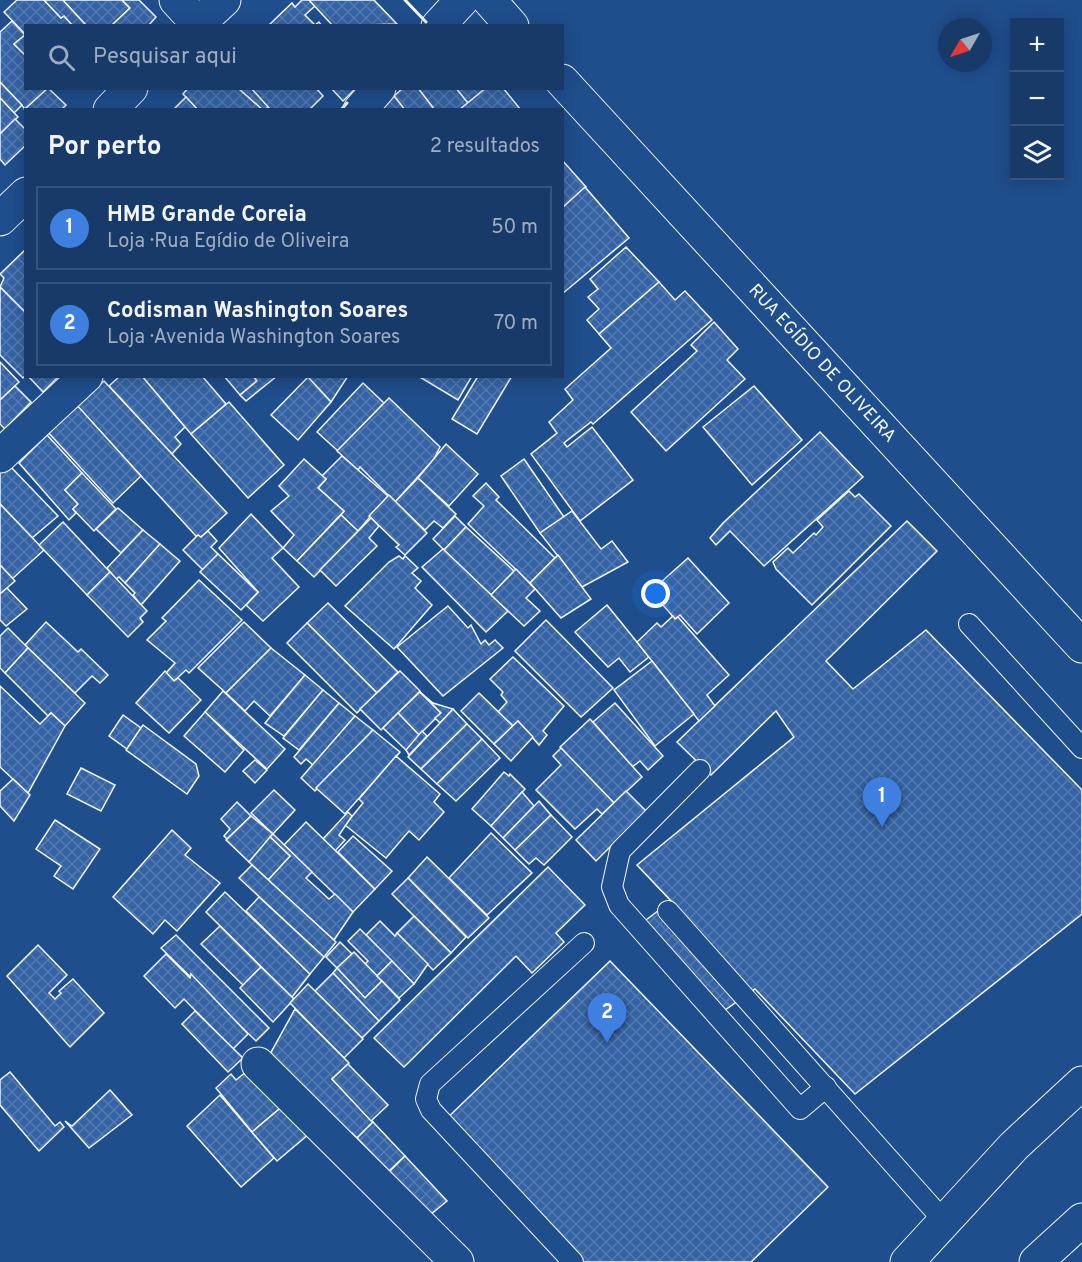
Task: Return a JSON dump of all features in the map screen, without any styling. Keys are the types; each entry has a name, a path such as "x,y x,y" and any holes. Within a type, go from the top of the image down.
{"main road":[{"path":"176,0 196,24"},
{"path":"198,24 224,0"},
{"path":"440,24 462,0"},
{"path":"489,0 510,24"},
{"name":"RUA EGÍDIO DE OLIVEIRA","path":"564,83 1082,646"},
{"path":"112,108 130,90"},
{"path":"362,108 378,90"},
{"path":"0,219 24,196"},
{"path":"0,456 84,378"},
{"path":"258,1064 457,1262"},
{"path":"907,1262 1014,1146 1082,1083"},
{"path":"1036,1262 1082,1220"}],"lane":[{"path":"969,624 1082,748"},
{"path":"700,770 620,850 612,888 619,904 800,1109 826,1087"},
{"path":"668,911 945,1221"},
{"path":"573,1262 431,1110 426,1099 430,1084 584,943"}],"building":[{"path":"17,0 44,0 61,18 64,16 71,24 24,24 24,33 4,12"},
{"path":"44,0 63,0 85,24 71,24 64,16 61,18"},
{"path":"63,0 122,0 130,8 113,24 85,24"},
{"path":"122,0 139,0 156,17 150,24 113,24 130,8"},
{"path":"302,0 309,0 315,6 305,15 314,24 270,24 292,3 295,7"},
{"path":"309,0 374,0 397,24 331,24"},
{"path":"12,21 24,34 14,44 24,53 24,90 46,90 26,108 0,82 0,32"},
{"path":"24,36 24,54 14,44"},
{"path":"0,82 22,105 14,113 0,98"},
{"path":"46,90 50,90 66,105 63,108 26,108"},
{"path":"186,90 240,90 261,108 196,108 183,94"},
{"path":"240,90 253,90 269,107 261,108"},
{"path":"253,90 318,90 323,96 311,108 269,108"},
{"path":"333,90 354,90 343,101"},
{"path":"401,90 420,90 433,108 403,108 394,96"},
{"path":"420,90 458,90 468,103 462,108 433,108"},
{"path":"458,90 484,90 468,103"},
{"path":"484,90 505,90 519,108 461,108"},
{"path":"394,96 403,108 379,108"},
{"path":"186,97 196,108 175,108"},
{"path":"0,98 18,117 0,134"},
{"path":"15,119 24,128 24,147 5,165 0,159 0,134"},
{"path":"564,162 586,187 564,206"},
{"path":"585,187 629,238 564,292 564,206"},
{"path":"626,247 659,282 599,334 587,320 599,309 588,297 598,289 590,279"},
{"path":"24,251 24,311 0,287 4,278 0,274"},
{"path":"659,282 675,300 685,291 712,320 593,424 591,422 564,443 567,447 592,427 633,480 580,521 531,454 557,433 549,422 573,400 565,389 611,348 599,334"},
{"path":"0,287 24,311 24,377 0,355"},
{"path":"714,322 738,349 727,360 745,379 666,451 631,412 697,351 691,345"},
{"path":"0,362 19,382 0,400"},
{"path":"30,378 57,378 43,392"},
{"path":"118,378 144,378 185,427 175,437 181,444 172,454 109,386"},
{"path":"144,378 204,378 226,404 191,434"},
{"path":"226,378 255,378 257,381 240,395"},
{"path":"255,378 275,378 246,401 240,395 257,381"},
{"path":"307,378 331,402 298,440 271,415"},
{"path":"309,378 347,378 331,402"},
{"path":"421,378 471,378 458,400"},
{"path":"477,378 511,378 477,434 452,419"},
{"path":"104,381 227,513 201,537 196,536 77,406"},
{"path":"363,383 384,403 338,451 317,432"},
{"path":"15,386 31,402 5,429 0,424 0,400"},
{"path":"754,386 802,440 752,485 703,427"},
{"path":"389,398 440,447 434,459 395,502 360,467 358,470 337,451"},
{"path":"229,402 284,465 248,498 191,434"},
{"path":"75,403 141,476 113,503 46,430"},
{"path":"820,432 863,477 764,566 730,531 716,545 710,538 723,523"},
{"path":"47,435 82,473 65,490 78,504 73,509 76,513 69,520 19,463"},
{"path":"446,444 478,474 449,506 418,478"},
{"path":"342,456 388,496 358,531 341,515 344,511 318,488 326,479 322,476"},
{"path":"304,459 326,479 318,488 344,511 297,561 283,548 294,535 271,511 289,496 279,486"},
{"path":"524,459 564,517 540,533 501,476"},
{"path":"8,464 58,516 32,538 0,504 0,471"},
{"path":"82,473 116,509 94,531 73,509 78,504 65,490"},
{"path":"418,478 456,514 443,528 434,521 425,530 395,502"},
{"path":"486,483 499,497 496,500 555,558 530,583 468,524 484,506 473,496"},
{"path":"849,491 855,497 859,494 891,526 812,605 776,569 773,562 788,548 793,553 814,533 816,535 823,527 817,520"},
{"path":"389,495 427,533 405,555 396,547 399,545 369,516"},
{"path":"0,504 44,550 12,579 0,565"},
{"path":"118,508 143,530 121,553 96,529"},
{"path":"572,511 601,549 612,541 628,562 582,587 540,533"},
{"path":"251,514 283,548 272,558 299,587 263,621 246,605 258,592 219,548"},
{"path":"341,515 358,531 314,577 297,561"},
{"path":"455,516 466,527 444,550 433,539"},
{"path":"371,518 379,526 369,538 377,546 336,586 320,570"},
{"path":"907,521 937,551 826,661 853,689 926,630 1082,790 1082,914 855,1094 755,989 725,1010 642,923 671,901 637,865 794,737 776,711 711,775 677,742"},
{"path":"63,522 110,572 87,595 39,545"},
{"path":"466,527 514,571 491,595 444,550"},
{"path":"143,530 160,544 125,583 119,577 116,579 107,568"},
{"path":"208,531 217,541 211,547 218,554 203,570 183,550 198,535 201,537"},
{"path":"160,544 180,561 141,605 133,595 135,593 125,583"},
{"path":"443,549 508,611 486,632 422,567"},
{"path":"218,554 258,592 241,610 200,572"},
{"path":"558,555 591,599 561,618 530,583"},
{"path":"399,556 403,559 405,556 418,568 412,573 421,581 415,588 432,605 394,649 345,606 389,562"},
{"path":"688,558 729,603 697,634 680,615 675,619 651,591"},
{"path":"0,565 15,581 0,594"},
{"path":"516,569 535,589 526,598 540,611 524,626 491,595"},
{"path":"110,572 147,611 140,618 143,622 128,637 87,595"},
{"path":"199,580 242,620 189,673 186,670 174,681 166,673 175,663 147,640 166,621 162,618"},
{"path":"7,588 27,609 6,626 0,620 0,594"},
{"path":"328,603 398,672 377,693 307,623"},
{"path":"607,605 649,657 630,672 619,658 608,667 575,632"},
{"path":"448,606 468,628 471,625 481,644 485,640 489,645 495,640 503,648 443,696 397,647"},
{"path":"673,616 675,619 678,617 729,675 707,695 715,706 699,721 637,642 657,623 661,627"},
{"path":"546,620 613,688 581,717 515,651"},
{"path":"46,622 78,652 81,649 108,675 100,683 92,676 75,693 25,645"},
{"path":"244,622 271,648 226,693 198,668"},
{"path":"307,623 377,693 357,713 287,643"},
{"path":"8,628 28,648 5,673 0,668 0,636"},
{"path":"28,648 85,703 65,726 51,713 48,716 5,673"},
{"path":"271,648 305,675 270,716 254,701 245,711 226,693"},
{"path":"513,657 564,706 543,731 547,735 539,745 518,721 513,726 498,712 507,702 501,695 503,692 490,679"},
{"path":"652,661 694,714 655,746 614,690"},
{"path":"165,671 174,681 178,678 201,700 169,733 136,703"},
{"path":"400,671 420,691 381,730 360,709"},
{"path":"305,675 323,690 284,736 265,723"},
{"path":"0,686 40,724 51,713 65,726 28,793 0,767"},
{"path":"323,690 339,703 299,750 283,738"},
{"path":"223,691 285,749 267,769 205,712"},
{"path":"420,692 441,713 419,735 398,713"},
{"path":"420,692 433,703 453,709 440,723 435,718 441,713"},
{"path":"479,693 513,726 494,744 461,711"},
{"path":"339,703 355,716 313,765 306,759 301,764 294,757"},
{"path":"615,703 663,756 648,770 640,761 632,767 593,722"},
{"path":"453,709 467,724 421,769 408,757"},
{"path":"205,712 244,750 225,772 184,736"},
{"path":"398,713 420,736 406,750 383,728"},
{"path":"123,715 141,728 127,749 109,736"},
{"path":"355,716 373,730 315,791 301,778"},
{"path":"590,719 642,777 614,803 560,747"},
{"path":"518,721 533,737 511,761 494,744"},
{"path":"467,724 482,739 437,784 421,769"},
{"path":"143,725 196,764 199,776 187,794 126,750"},
{"path":"373,730 400,752 345,814 316,788"},
{"path":"422,731 427,736 409,755 406,750"},
{"path":"482,739 500,758 456,801 437,784"},
{"path":"561,748 614,803 602,814 597,809 575,829 536,790 561,765 553,756"},
{"path":"396,756 440,794 434,802 444,812 419,840 409,831 386,858 345,825 363,803 359,799"},
{"path":"255,760 267,770 255,783 243,771"},
{"path":"81,768 115,785 101,811 67,794"},
{"path":"504,772 509,776 510,774 525,789 491,826 472,809"},
{"path":"13,779 30,795 14,821 0,806 0,791"},
{"path":"274,790 295,810 273,834 251,813"},
{"path":"626,791 646,811 596,861 576,840"},
{"path":"522,792 534,806 503,838 491,826"},
{"path":"539,801 551,815 515,850 503,838"},
{"path":"237,802 251,816 227,839 224,836 230,829 221,819"},
{"path":"348,812 352,816 339,835 345,840 335,851 323,839"},
{"path":"551,815 572,837 544,865 536,858 529,864 515,850"},
{"path":"251,816 273,834 249,862 226,840"},
{"path":"55,820 100,849 73,889 54,876 61,866 36,849"},
{"path":"306,822 375,889 353,912 284,845"},
{"path":"172,830 191,848 185,855 220,883 177,931 165,920 153,934 113,897"},
{"path":"491,833 532,873 487,915 449,878"},
{"path":"273,834 312,872 306,878 329,899 335,894 353,912 334,940 268,880 290,856 270,837"},
{"path":"353,836 392,871 375,889 338,852"},
{"path":"270,837 290,856 268,880 249,862"},
{"path":"427,857 489,918 468,938 408,878"},
{"path":"252,865 336,942 324,957 239,878"},
{"path":"548,867 585,905 556,933 564,942 532,973 516,956 404,1067 374,1038"},
{"path":"408,878 466,937 451,953 392,894"},
{"path":"225,892 310,974 292,997 206,912"},
{"path":"259,897 324,957 310,974 246,911"},
{"path":"414,916 451,953 433,970 397,933"},
{"path":"380,921 395,936 397,933 428,964 414,984 366,935"},
{"path":"220,926 261,967 243,985 201,944"},
{"path":"360,929 392,961 377,976 365,964 368,961 348,941"},
{"path":"176,935 269,1028 256,1041 161,948"},
{"path":"340,942 352,954 337,968 326,957"},
{"path":"38,945 67,975 49,993 55,999 61,993 59,991 73,979 104,1013 70,1047 7,976"},
{"path":"354,952 382,981 365,998 337,968"},
{"path":"166,954 190,978 191,974 248,1034 233,1049 184,999 175,1008 144,976"},
{"path":"392,961 414,984 399,998 377,976"},
{"path":"610,961 828,1187 751,1262 573,1262 440,1125"},
{"path":"261,967 294,999 273,1022 240,988"},
{"path":"337,968 365,998 382,981 400,1000 379,1021 333,973"},
{"path":"333,973 379,1021 362,1038 315,991"},
{"path":"308,984 363,1039 344,1058 290,1003"},
{"path":"295,1009 349,1063 332,1079 373,1122 357,1138 352,1133 347,1138 269,1056"},
{"path":"195,1011 243,1058 228,1072 182,1024"},
{"path":"348,1064 388,1105 371,1121 332,1079"},
{"path":"252,1067 284,1105 252,1132 216,1088 231,1074 236,1080"},
{"path":"10,1072 55,1126 60,1122 64,1127 39,1151 0,1105 0,1080"},
{"path":"110,1090 132,1115 89,1148 65,1121 72,1126"},
{"path":"220,1095 274,1158 241,1187 187,1126"},
{"path":"284,1105 316,1128 277,1161 252,1132"},
{"path":"373,1122 405,1156 389,1171 357,1138"},
{"path":"405,1156 447,1201 430,1215 388,1173"}],"wall":[{"path":"405,0 426,22"},
{"path":"343,108 347,103"}],"place":[{"name":"HMB Grande Coreia","path":"882,827"},
{"name":"Codisman Washington Soares","path":"607,1043"}]}
